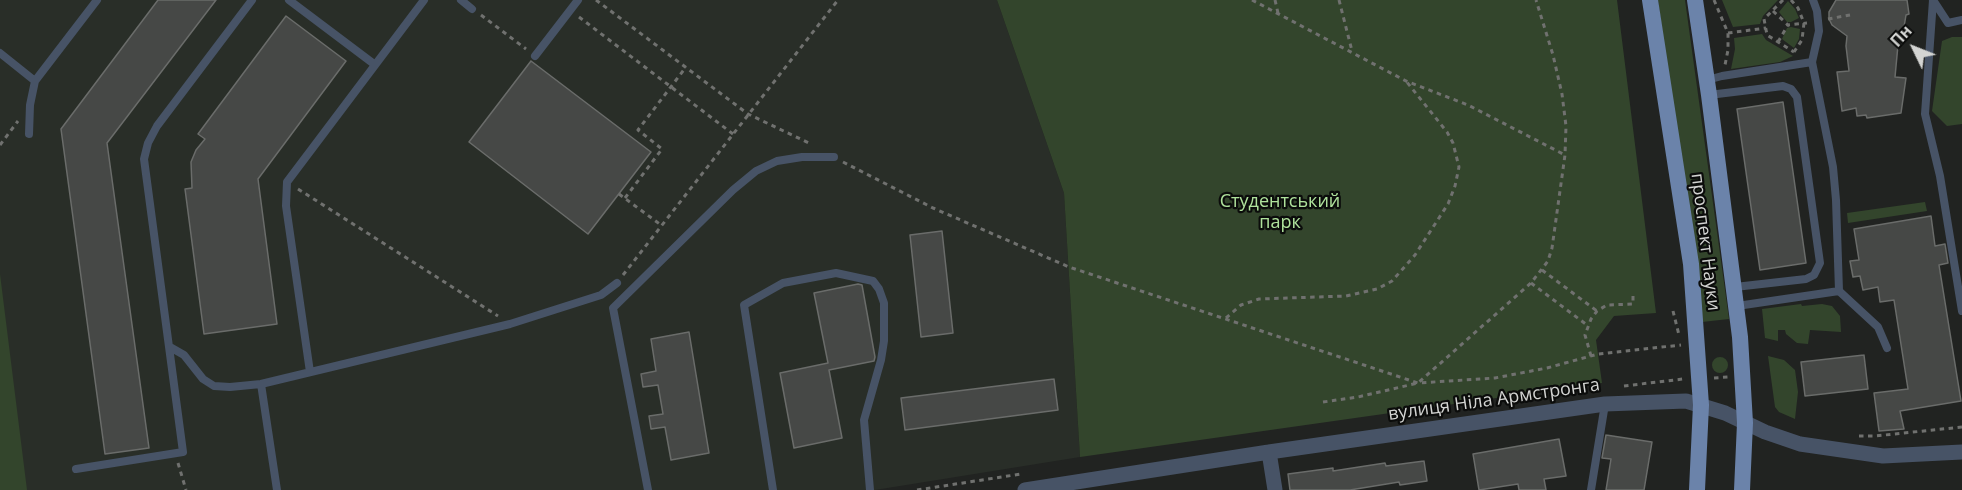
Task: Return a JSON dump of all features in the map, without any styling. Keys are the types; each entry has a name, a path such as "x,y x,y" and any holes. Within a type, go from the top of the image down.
{"main road":[{"name":"проспект Науки","path":"1650,0 1690,264 1701,405 1696,490"},
{"name":"проспект Науки","path":"1695,0 1713,83 1744,376 1745,423 1742,490"}],"street":[{"name":"вулиця Ніла Армстронга","path":"1025,490 1044,489 1269,452 1605,404 1686,401 1800,444 1883,456 1962,452"},
{"path":"1269,452 1275,490"}],"lane":[{"path":"29,134 30,105 35,81 97,0"},
{"path":"76,469 183,452 144,159 148,143 157,126 252,0"},
{"path":"289,0 374,64"},
{"path":"310,372 286,206 286,182 424,0"},
{"path":"461,0 472,9"},
{"path":"536,56 578,0"},
{"path":"1813,0 1817,11 1819,32 1812,62 1833,167 1839,291 1878,327 1887,348"},
{"path":"1962,20 1948,23 1933,0 1924,114 1940,176 1962,311"},
{"path":"0,53 35,81"},
{"path":"1713,83 1812,62"},
{"path":"1713,83 1783,86 1791,89 1797,98 1820,263 1814,274 1806,279 1735,287"},
{"path":"648,490 613,308 733,190 756,171 777,161 802,157 834,157"},
{"path":"773,490 744,305 783,283 836,273 873,281 884,303 884,341 881,360 864,420 870,490"},
{"path":"170,347 184,355 203,379 214,386 261,384 510,324 601,295 617,283"},
{"path":"1737,306 1839,291"},
{"path":"261,384 277,490"},
{"path":"1591,490 1605,404"}],"path":[{"path":"596,0 748,114 789,132 933,208 1069,267 1418,383"},
{"path":"617,283 838,0"},
{"path":"1252,0 1406,81 1468,105 1565,155"},
{"path":"1275,0 1278,13"},
{"path":"1339,0 1352,52"},
{"path":"1418,383 1532,283 1548,261 1552,248 1565,155 1566,126 1562,94 1553,55 1536,0"},
{"path":"1713,83 1728,50 1728,33 1714,0"},
{"path":"1783,0 1764,19 1767,36 1812,62"},
{"path":"1791,0 1798,8 1804,23 1802,40 1794,52"},
{"path":"472,9 517,42"},
{"path":"571,10 733,134"},
{"path":"1773,11 1788,25 1778,42"},
{"path":"1728,33 1766,28"},
{"path":"625,198 662,149 638,130 686,67"},
{"path":"1226,319 1241,305 1259,299 1346,296 1377,290 1392,281 1415,255 1448,204 1459,168 1454,144 1447,132 1406,81"},
{"path":"0,145 30,105"},
{"path":"286,182 510,324"},
{"path":"619,194 661,225"},
{"path":"1542,270 1597,311"},
{"path":"1532,283 1587,325"},
{"path":"1591,356 1585,335 1587,325 1597,311 1607,305 1633,304 1633,293"},
{"path":"1323,402 1358,397 1418,383 1495,378 1547,368 1591,356 1681,345"},
{"path":"1851,435 1875,436 1962,427"},
{"path":"175,454 186,490"}],"shaded area":[{"path":"0,0 997,0 1064,193 1080,457 875,490 0,490"}],"green space":[{"name":"Студентський парк","path":"997,0 1617,0 1656,313 1614,316 1596,340 1602,383 1080,457 1064,193"},
{"path":"1658,0 1685,0 1729,319 1702,322"},
{"path":"1722,0 1778,0 1763,16 1760,24 1733,27"},
{"path":"1788,1 1799,18 1791,22 1787,22 1779,12"},
{"path":"1787,28 1800,29 1799,39 1794,48 1782,39"},
{"path":"1762,34 1766,40 1793,56 1780,62 1731,69 1735,49 1734,38"},
{"path":"1952,37 1962,37 1962,124 1947,126 1932,111 1942,41"},
{"path":"1925,202 1927,211 1848,223 1847,213"},
{"path":"0,274 27,490 0,490"},
{"path":"1801,304 1802,306 1822,304 1832,306 1840,316 1841,332 1810,330 1808,344 1797,343 1786,334 1785,330 1778,330 1778,341 1765,338 1762,309"},
{"path":"1768,356 1784,360 1795,370 1798,392 1795,419 1779,412 1775,407"},
{"path":"1717,357 1723,357 1728,365 1726,371 1717,373 1712,368 1712,362"}],"building":[{"path":"158,0 216,0 107,143 149,448 105,454 61,129"},
{"path":"1836,0 1907,0 1909,14 1906,15 1901,45 1898,45 1895,77 1906,78 1901,113 1867,118 1866,115 1857,116 1856,108 1842,111 1837,72 1849,71 1847,36 1832,25 1829,19 1829,12"},
{"path":"286,16 346,61 258,179 277,324 204,334 185,189 192,188 191,162 196,150 205,139 198,134"},
{"path":"531,61 651,152 588,234 469,142"},
{"path":"1783,102 1806,263 1760,270 1737,109"},
{"path":"1931,216 1935,246 1945,244 1948,263 1939,265 1961,401 1900,411 1904,429 1879,431 1874,393 1908,389 1894,300 1880,302 1878,287 1863,290 1860,276 1853,277 1850,261 1859,260 1854,229"},
{"path":"942,231 953,333 921,337 910,235"},
{"path":"862,285 874,361 829,370 842,438 794,448 780,373 828,363 814,293"},
{"path":"689,332 709,453 671,460 665,427 651,429 649,416 663,414 658,385 643,387 641,374 656,371 651,339"},
{"path":"1864,355 1868,389 1805,396 1801,362"},
{"path":"1054,379 1058,410 905,430 901,398"},
{"path":"1606,435 1652,442 1644,490 1606,490 1611,459 1602,458"},
{"path":"1559,439 1566,476 1544,479 1546,490 1519,490 1518,484 1479,490 1473,454"},
{"path":"1424,461 1427,481 1400,485 1399,482 1350,490 1290,490 1288,474"}]}
